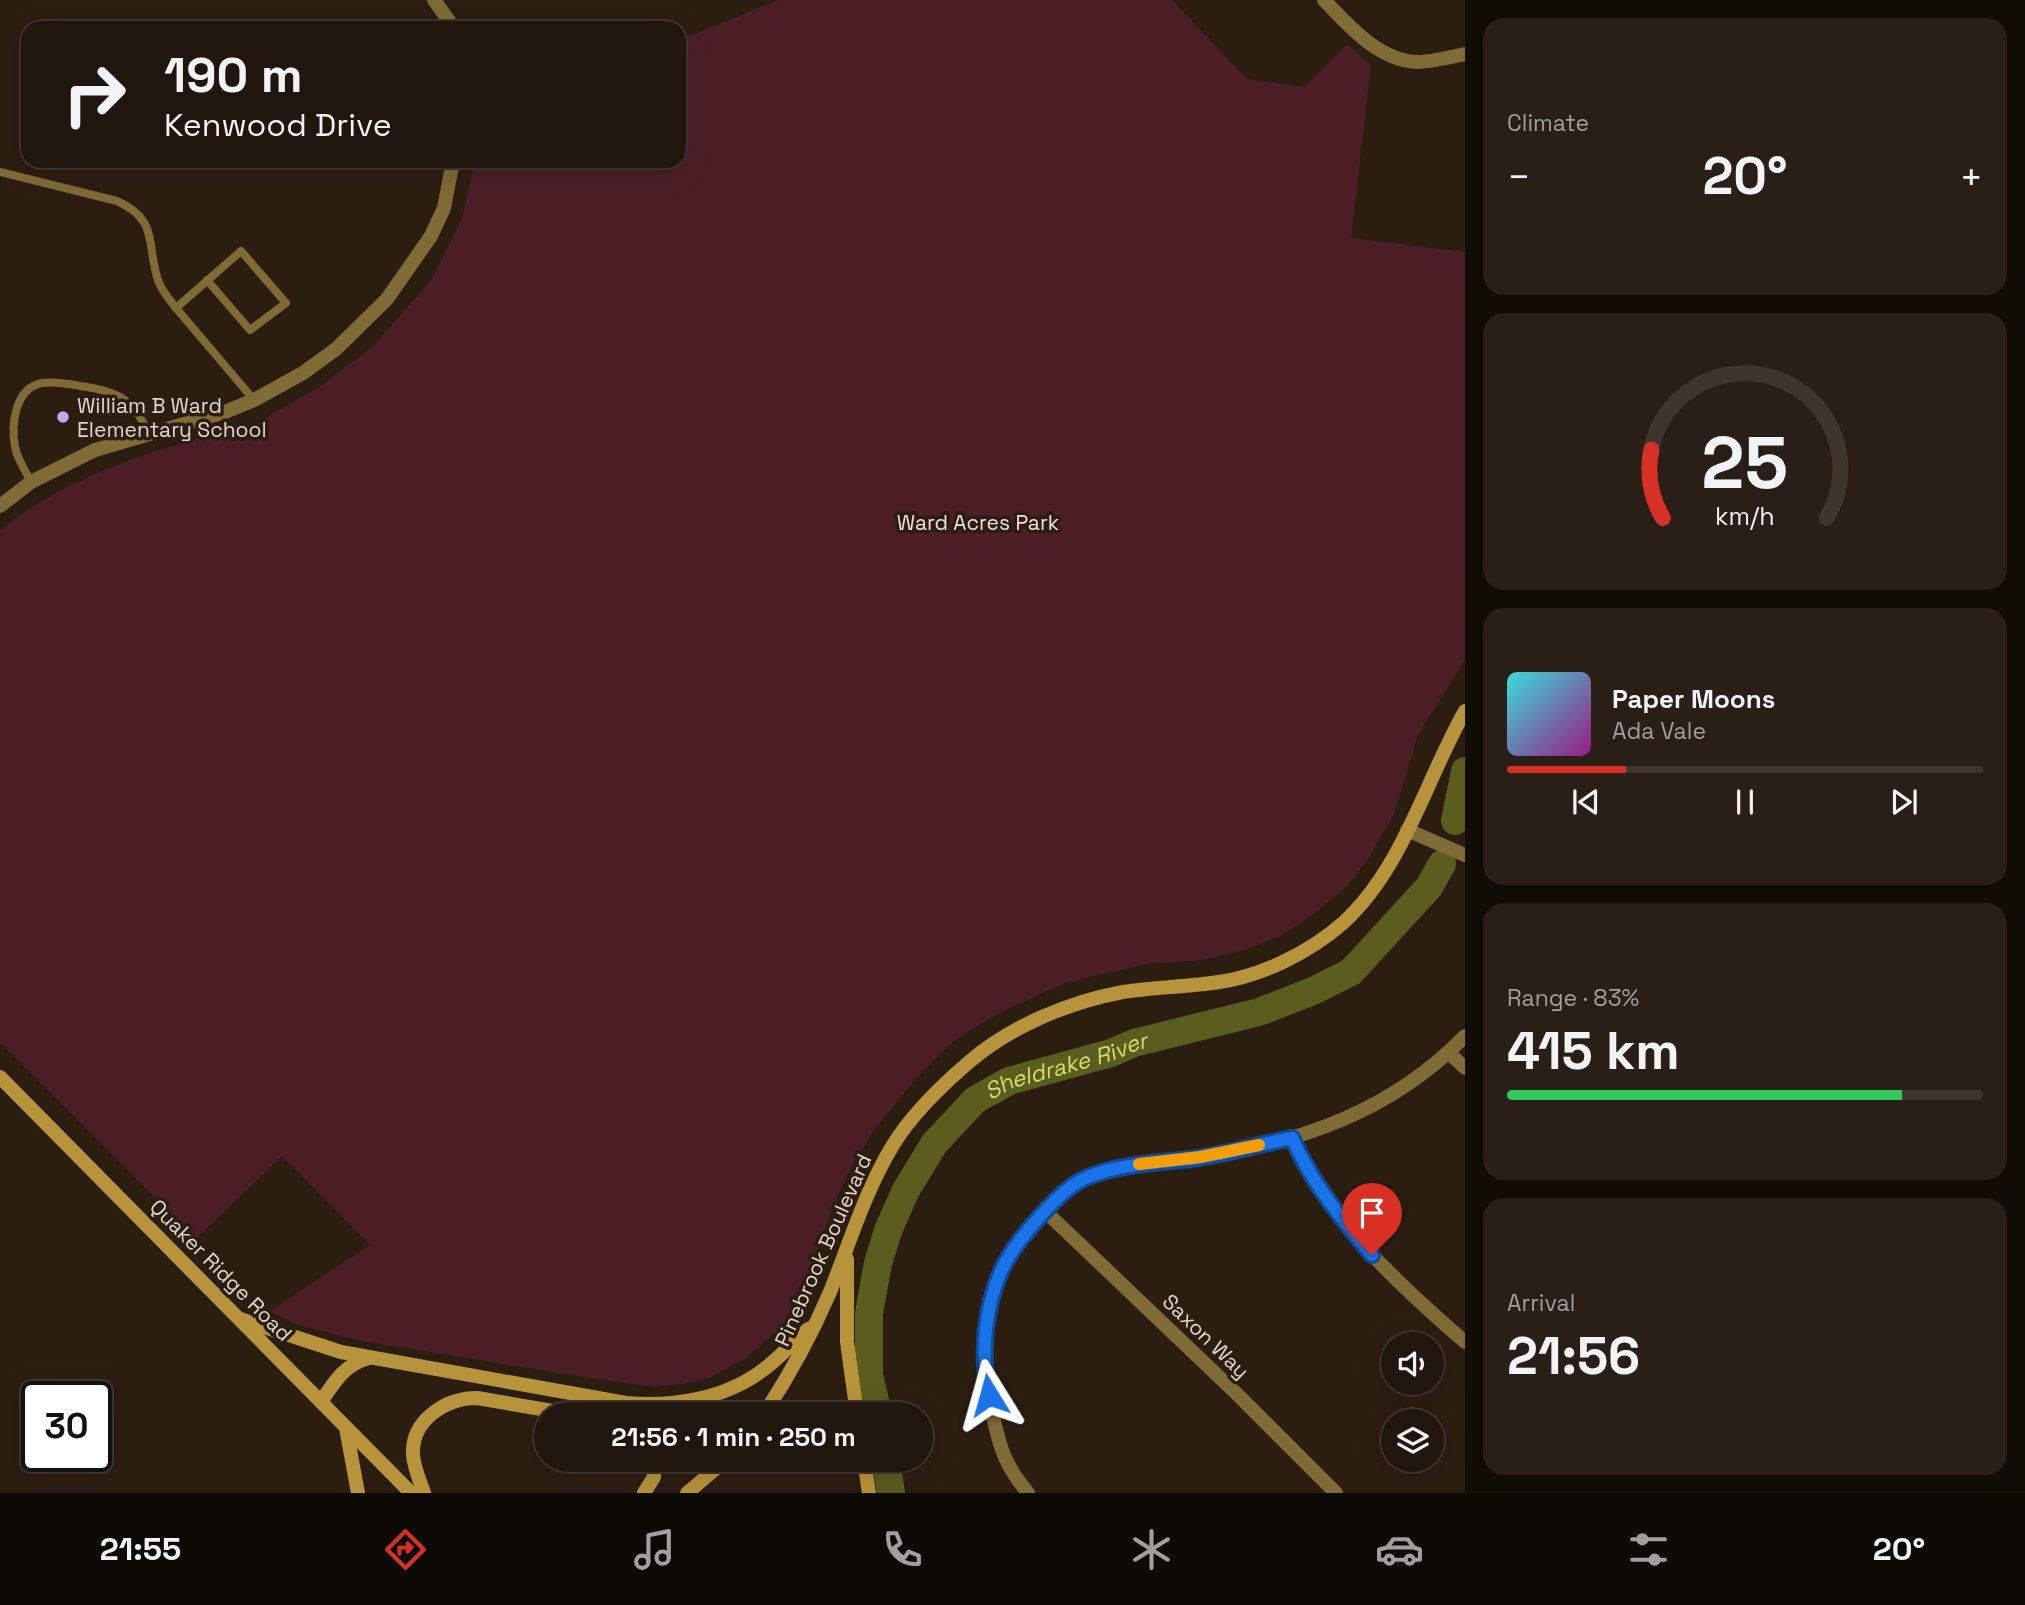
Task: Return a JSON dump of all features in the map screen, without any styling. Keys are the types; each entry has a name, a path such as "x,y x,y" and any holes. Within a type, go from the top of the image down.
{"street":[{"path":"434,0 449,21"},
{"path":"1324,0 1344,22 1384,55 1417,62 1465,54"},
{"path":"0,506 31,482 95,450 225,412 254,400 303,373 336,349 387,299 431,236 444,208 452,168"},
{"name":"Pinebrook Boulevard","path":"771,1402 814,1324 869,1191 894,1144 925,1104 970,1061 1022,1028 1075,1005 1144,989 1222,982 1247,975 1312,945 1344,921 1379,880 1395,855 1448,741 1465,711"},
{"path":"1407,830 1465,855"},
{"path":"1028,1493 1010,1472 999,1442 984,1372 986,1334 992,1299 1003,1266 1024,1233 1055,1200 1085,1178 1129,1165 1200,1157 1292,1138 1367,1109 1393,1095 1448,1053 1465,1036"},
{"path":"1448,1053 1465,1068"},
{"name":"Quaker Ridge Road","path":"0,1077 411,1493"},
{"path":"1292,1138 1306,1170 1372,1255 1465,1342"},
{"name":"Saxon Way","path":"1045,1211 1336,1493"},
{"path":"846,1249 847,1342 855,1402"},
{"path":"240,1319 318,1346 371,1357 626,1403 669,1404 708,1396 747,1380 764,1369 814,1324"},
{"path":"321,1402 340,1374 359,1360 371,1357"},
{"path":"424,1493 415,1465 414,1443 424,1423 441,1406 464,1398 477,1398 534,1408"},
{"path":"346,1427 358,1493"},
{"path":"644,1493 649,1488 654,1472"},
{"path":"687,1493 712,1472"},
{"path":"866,1472 869,1493"}],"lane":[{"path":"0,172 117,201 134,209 147,224 158,281 176,308 254,400"},
{"path":"176,308 206,280 241,251 286,303 250,330 206,280"},
{"path":"31,482 15,450 13,429 21,397 42,383 93,387 117,396 132,405 149,433"}],"green space":[{"name":"Ward Acres Park","path":"778,0 1172,0 1247,79 1304,87 1347,44 1371,65 1351,238 1465,252 1465,660 1418,735 1394,814 1369,858 1347,886 1314,914 1281,936 1242,951 1196,961 1150,963 1065,983 999,1013 955,1040 919,1075 874,1130 849,1172 829,1216 809,1278 780,1328 745,1359 709,1378 655,1387 361,1341 295,1324 270,1311 370,1245 282,1156 196,1239 0,1042 0,531 54,494 114,466 239,426 242,431 316,389 372,347 431,281 462,219 473,168 686,168 686,37"}],"waterway":[{"name":"Sheldrake River","path":"1455,821 1465,771"},
{"name":"Sheldrake River","path":"875,1402 869,1375 869,1313 878,1263 889,1228 906,1190 934,1144 975,1100 1009,1081 1111,1053 1134,1043 1259,1012 1313,991 1351,972 1429,887 1442,864"},
{"name":"Sheldrake River","path":"888,1472 891,1493"}],"slow traffic":[{"path":"1139,1164 1200,1157 1259,1145"}],"place":[{"name":"William B Ward Elementary School","path":"63,417"}],"route":[{"path":"989,1395 984,1372 986,1334 992,1299 1003,1266 1024,1233 1055,1200 1085,1178 1129,1165 1200,1157 1292,1138 1306,1170 1372,1255"}]}
